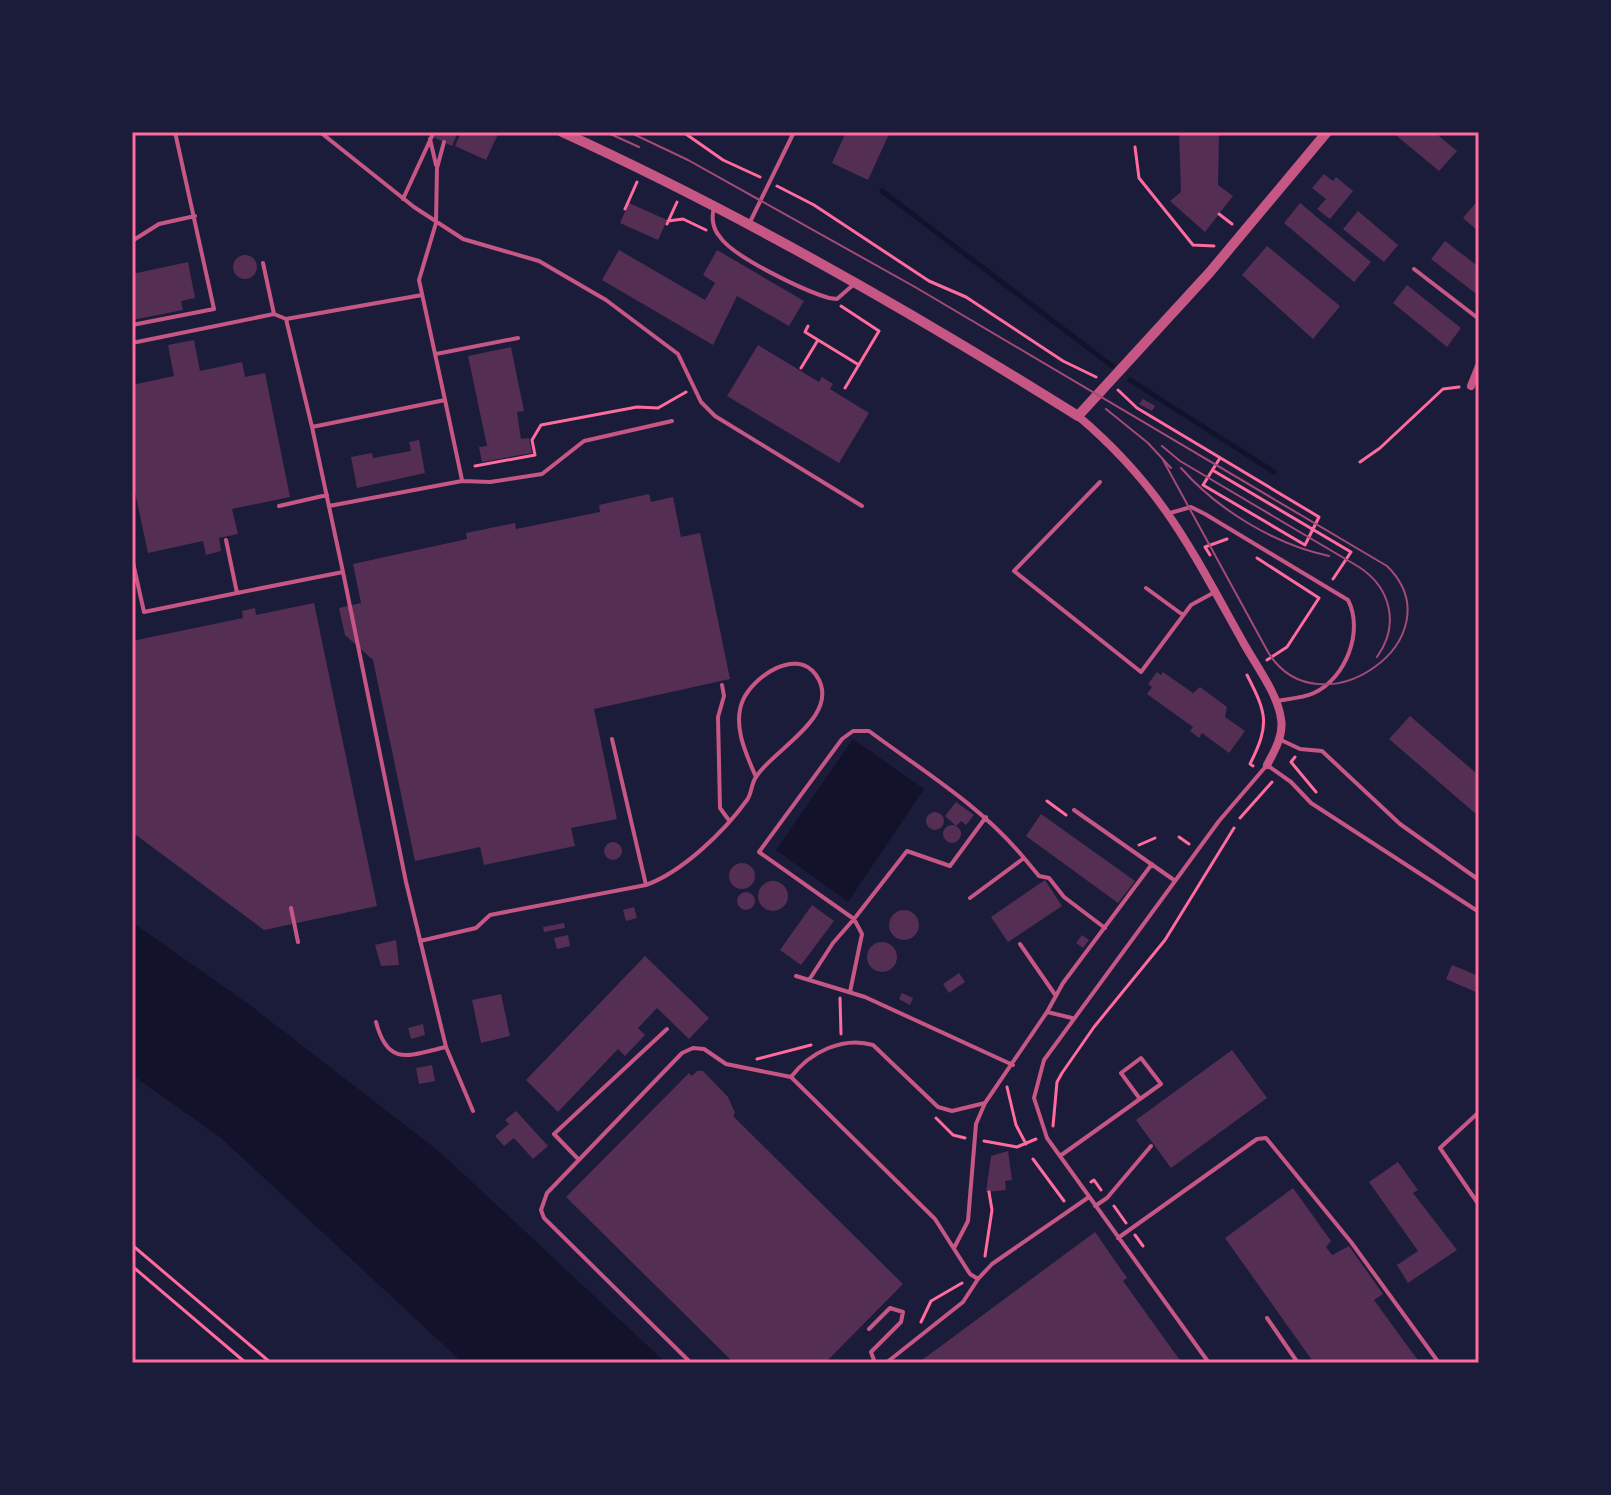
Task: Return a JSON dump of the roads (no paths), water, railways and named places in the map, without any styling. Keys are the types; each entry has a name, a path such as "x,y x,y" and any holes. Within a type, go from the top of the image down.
{"street":[{"path":"562,132 749,224 1078,416 1119,451 1170,513 1274,701 1282,720 1279,739 1267,765"},
{"path":"1078,416 1156,333 1327,132"},
{"path":"1471,386 1479,366"}],"lane":[{"path":"132,325 214,309 175,132"},
{"path":"320,132 403,199 463,239 539,261 581,284 678,354 701,402 715,416 862,506"},
{"path":"749,224 794,132"},
{"path":"403,199 431,138 437,168 436,223 421,266 422,295 462,481"},
{"path":"437,168 444,142"},
{"path":"714,205 711,215 720,239 738,252 821,296 837,299 853,284"},
{"path":"132,241 159,224 195,216"},
{"path":"263,263 274,314"},
{"path":"1414,269 1479,319"},
{"path":"132,343 274,314 286,319 422,295"},
{"path":"286,319 327,495 420,941 446,1047 473,1111"},
{"path":"436,354 518,338"},
{"path":"312,427 445,400"},
{"path":"329,506 462,481 490,482 542,474 584,441 672,421"},
{"path":"1100,482 1014,571 1141,672 1191,605 1215,592"},
{"path":"279,506 327,495"},
{"path":"1170,513 1191,507 1205,514 1342,593 1355,616 1354,636 1332,681 1313,693 1274,701"},
{"path":"226,540 237,593"},
{"path":"132,558 144,612 343,572"},
{"path":"1146,588 1183,615"},
{"path":"420,941 476,928 490,915 646,885 669,877 689,863 748,798 756,777 816,714 822,699 821,686 809,668 797,663 773,669 742,701 740,728 756,777"},
{"path":"722,685 724,696 718,717 720,808 728,819"},
{"path":"850,992 862,934 854,919 759,852 849,734 869,731 986,817 1039,876 1049,878 1064,897 1105,928"},
{"path":"612,739 646,885"},
{"path":"1279,739 1300,749 1322,751 1400,824 1479,880"},
{"path":"1209,1363 1042,1129 1035,1107 1037,1081 1044,1060 1174,880 1267,765 1311,803 1479,912"},
{"path":"1074,810 1174,880"},
{"path":"809,980 833,943 869,905 907,851 950,866 986,817"},
{"path":"970,898 1024,858"},
{"path":"954,1248 968,1221 975,1129 985,1103 1056,996 1152,864"},
{"path":"291,908 298,942"},
{"path":"1020,944 1056,996"},
{"path":"796,976 850,992 1013,1065"},
{"path":"1047,1012 1072,1018"},
{"path":"376,1022 383,1045 391,1053 409,1055 446,1047"},
{"path":"579,1160 554,1134 667,1029"},
{"path":"791,1077 816,1053 861,1042 873,1045 938,1107 952,1111 985,1103"},
{"path":"691,1363 544,1218 541,1210 547,1193 682,1053 693,1048 713,1053 726,1064 791,1077 935,1219 970,1274 978,1279"},
{"path":"1060,1156 1140,1099 1161,1084 1141,1058 1121,1073 1140,1099"},
{"path":"1479,1112 1440,1148 1479,1205"},
{"path":"1118,1238 1257,1139 1266,1138 1274,1143 1351,1242 1439,1363"},
{"path":"1095,1206 1107,1198 1151,1146"},
{"path":"889,1362 963,1302 992,1264 1089,1197"},
{"path":"869,1329 890,1308 903,1312 901,1322 871,1352 875,1363"},
{"path":"1267,1318 1298,1363"}],"waterway":[{"path":"882,191 1112,366"},
{"path":"1130,380 1274,472"}],"tram line":[{"path":"606,132 639,147"},
{"path":"629,132 688,160 915,287 1387,566 1405,594 1406,622 1395,647 1374,668 1347,681 1318,684 1291,675 1268,652 1163,460"},
{"path":"1106,409 1148,443 1171,468"},
{"path":"1162,446 1180,461 1370,576 1379,585 1389,608 1388,632 1377,657"},
{"path":"1181,468 1212,498 1248,523 1288,543 1329,556"}]}
